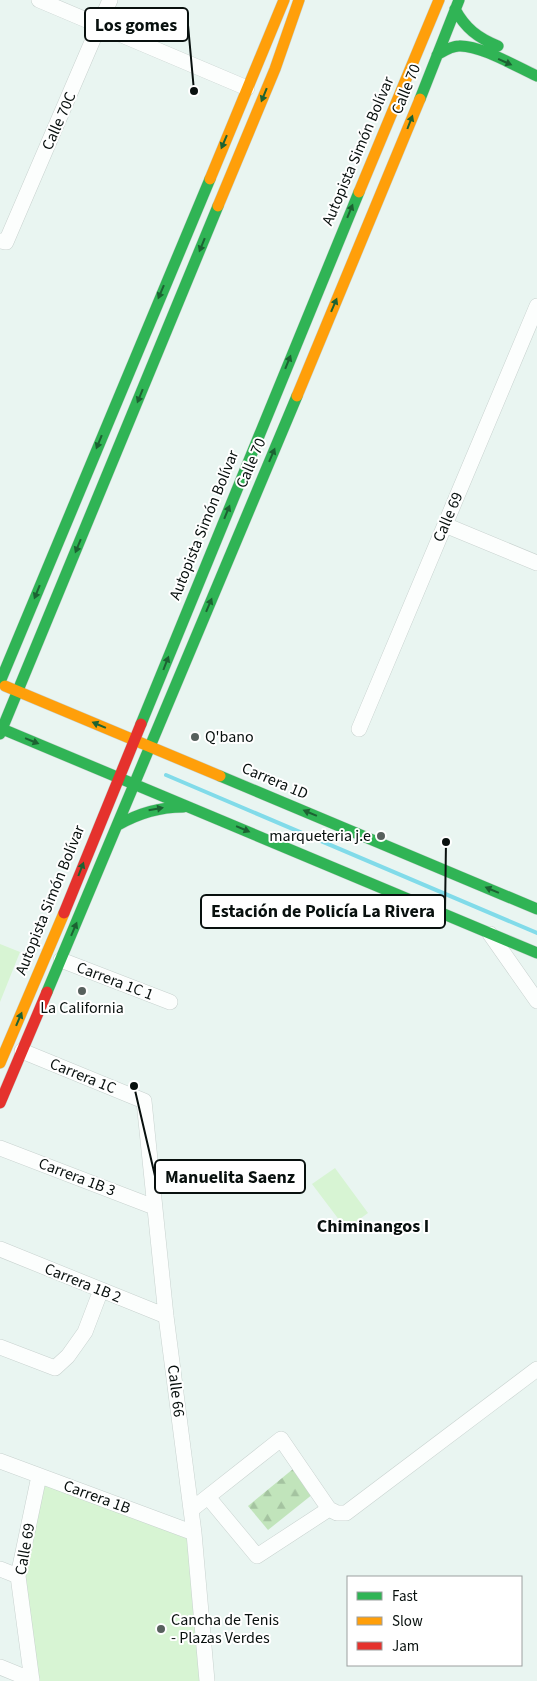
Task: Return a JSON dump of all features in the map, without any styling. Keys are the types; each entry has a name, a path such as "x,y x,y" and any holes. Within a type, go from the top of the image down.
{"main road":[{"path":"275,69 284,0"},
{"path":"0,683 284,0"},
{"path":"299,0 275,69 1,731 198,810 536,953"},
{"name":"Autopista Simón Bolívar","path":"0,1064 15,1048 50,946 118,777 384,129 439,0"},
{"path":"457,5 461,21 469,31 480,38 529,59"},
{"name":"Calle 70","path":"0,1103 15,1048 61,960 397,154 457,5"},
{"path":"437,55 449,48 461,46 474,48 537,76"},
{"path":"368,168 397,154 384,129"},
{"path":"44,575 63,583"},
{"name":"Carrera 1D","path":"0,683 537,909"},
{"path":"158,683 174,689"},
{"path":"118,825 150,809 183,807 198,810"}],"street":[{"path":"39,0 247,88"},
{"name":"Calle 70C","path":"3,242 110,0"},
{"name":"Calle 69","path":"359,729 537,306"},
{"path":"445,525 537,563"},
{"path":"490,934 537,1001"},
{"path":"514,968 536,953"},
{"name":"Carrera 1C 1","path":"61,960 170,1002"},
{"name":"Carrera 1C","path":"15,1048 144,1101"},
{"name":"Calle 66","path":"144,1101 166,1316 194,1533 207,1681"},
{"name":"Carrera 1B 3","path":"0,1148 154,1207"},
{"name":"Carrera 1B 2","path":"0,1249 166,1316"},
{"path":"0,1347 55,1368 68,1356 85,1332 101,1290"},
{"path":"191,1510 281,1439 329,1510 337,1513 346,1513 537,1369"},
{"name":"Carrera 1B","path":"0,1461 194,1533"},
{"name":"Calle 69","path":"32,1680 18,1576 39,1476"},
{"path":"208,1497 257,1556 329,1510"},
{"path":"0,1569 18,1576"},
{"path":"0,1667 32,1680"}],"green space":[{"path":"0,944 20,952 0,1002"},
{"path":"335,1168 368,1213 346,1229 312,1184"},
{"path":"293,1469 313,1494 268,1530 248,1506"},
{"path":"39,1476 194,1533 207,1681 32,1681 18,1576"}],"waterway":[{"path":"166,775 537,933"}],"traffic: fast":[{"path":"420,99 459,0"},
{"path":"455,9 463,22 473,32 484,40 498,46"},
{"path":"437,55 453,47 468,47 488,53 537,76"},
{"path":"0,682 210,179"},
{"path":"141,724 359,192"},
{"path":"0,734 218,206"},
{"path":"47,992 297,396"},
{"path":"0,728 537,953"},
{"path":"220,776 537,909"},
{"path":"118,825 149,812 183,807"}],"traffic: slow":[{"path":"210,179 284,0"},
{"path":"218,206 275,69 299,0"},
{"path":"359,192 439,0"},
{"path":"297,396 420,99"},
{"path":"5,686 220,776"},
{"path":"0,1063 64,913"}],"traffic: jam":[{"path":"64,913 141,724"},
{"path":"0,1103 47,992"}],"place":[{"name":"Los gomes","path":"194,91"},
{"name":"Q'bano","path":"195,737"},
{"name":"marqueteria j.e","path":"381,836"},
{"name":"Estación de Policía La Rivera","path":"446,842"},
{"name":"La California","path":"82,991"},
{"name":"Manuelita Saenz","path":"134,1086"},
{"name":"Cancha de Tenis - Plazas Verdes","path":"161,1629"}],"district":[{"name":"Chiminangos I","path":"373,1226"}]}
